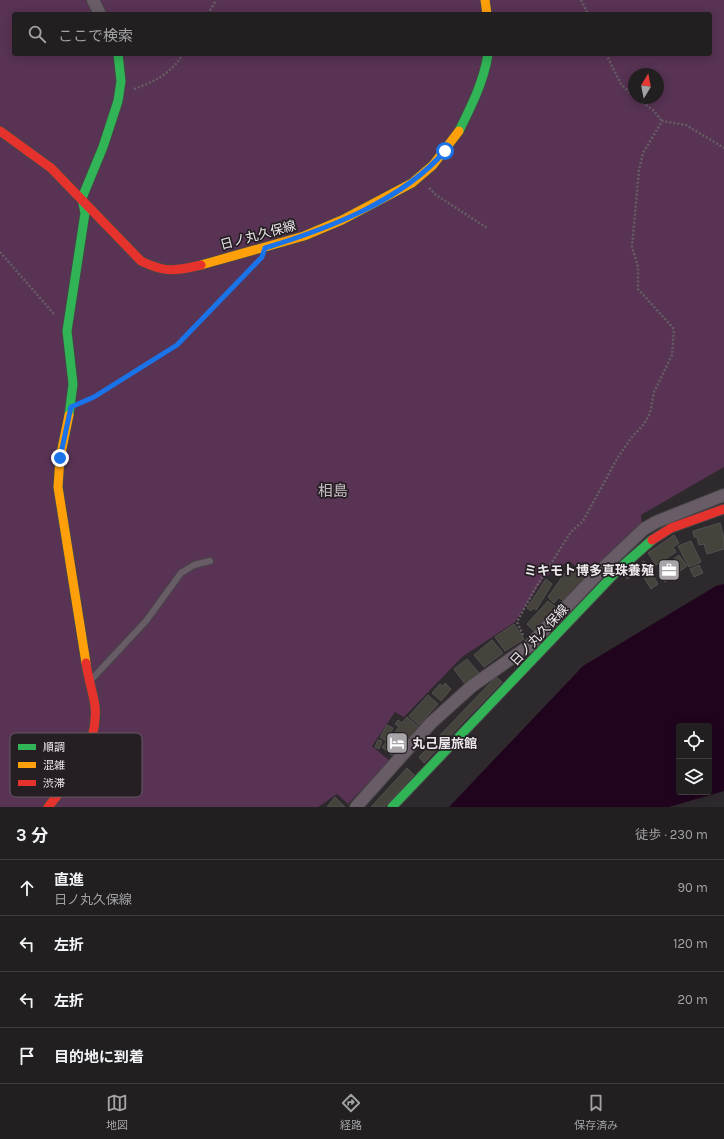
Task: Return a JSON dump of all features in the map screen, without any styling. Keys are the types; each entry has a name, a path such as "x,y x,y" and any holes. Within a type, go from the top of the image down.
{"main road":[{"path":"485,0 487,12"},
{"path":"94,733 96,722 93,698 89,682 58,487 60,458 71,407 73,384 67,331 85,214 82,198 108,135 120,91 121,81 118,56"},
{"name":"日ノ丸久保線","path":"0,131 51,168 82,198 141,261 153,267 176,271 265,248 304,236 342,220 420,177 433,166 457,134 471,107 486,69 488,56"},
{"name":"日ノ丸久保線","path":"392,807 619,569 648,542 672,528 724,509"},
{"path":"48,807 55,797"}],"street":[{"path":"93,0 99,12"},
{"path":"356,807 431,723 472,686 529,646 606,565 644,529 656,522 724,495"},
{"path":"529,646 537,656"}],"lane":[{"path":"89,682 146,621 181,573 194,565 210,561"}],"path":[{"path":"209,12 216,0"},
{"path":"581,0 587,12"},
{"path":"120,91 127,92 156,80 173,67 181,56"},
{"path":"607,56 621,84 628,90"},
{"path":"645,104 653,110 662,121 686,125 724,148"},
{"path":"529,646 517,622 536,587 571,532 583,521 618,457 632,437 644,424 650,413 654,392 672,355 674,329 638,289 638,267 632,247 640,164 643,153 662,121"},
{"path":"420,177 436,195 487,228"},
{"path":"71,407 94,397 177,345 262,257 265,248"},
{"path":"0,252 63,324 67,331"}],"shaded area":[{"path":"0,0 724,0 724,467 641,515 642,526 589,576 569,561 544,578 515,622 462,657 404,717 395,712 372,746 390,761 348,804 337,794 318,807 0,807"},
{"path":"724,584 724,791 712,794 712,723 676,723 676,795 710,795 669,807 449,807 583,666 716,586"}],"building":[{"path":"720,523 724,538 724,549 707,554 704,544 699,545 697,537 694,537 693,531"},
{"path":"674,535 679,543 673,547 676,552 656,565 648,553"},
{"path":"691,541 701,562 689,567 678,546"},
{"path":"679,555 687,566 665,582 658,571"},
{"path":"644,561 658,584 651,589 637,566"},
{"path":"699,565 703,573 694,577 690,569"},
{"path":"570,566 585,579 571,595 569,593 563,601 559,597 554,603 548,597"},
{"path":"632,568 636,571 628,579 625,577"},
{"path":"546,579 552,584 536,610 533,608 531,611 527,608"},
{"path":"548,601 558,609 534,631 527,624"},
{"path":"514,624 524,639 505,651 495,637"},
{"path":"492,640 503,653 484,667 474,655"},
{"path":"467,659 479,673 465,684 454,669"},
{"path":"496,677 502,682 424,763 419,757"},
{"path":"445,683 451,689 441,701 432,693 440,684 443,686"},
{"path":"428,695 438,704 419,725 409,716"},
{"path":"407,717 420,728 394,757 382,747 399,727 395,724 398,720 402,723"},
{"path":"387,725 393,728 386,741 380,737"},
{"path":"378,740 382,741 379,749 375,747"},
{"path":"407,768 414,775 384,807 371,807"},
{"path":"335,797 345,807 327,807"}],"traffic: fast":[{"path":"69,415 73,384 67,331 85,213 82,198 103,147 118,101 121,81 118,56"},
{"path":"459,131 480,84 488,56"},
{"path":"392,807 619,569 652,540"}],"traffic: slow":[{"path":"485,0 487,12"},
{"path":"201,265 304,236 342,220 412,183 433,165 459,131"},
{"path":"69,415 60,458 58,487 86,663"}],"traffic: jam":[{"path":"0,131 51,168 141,261 157,268 171,270 201,265"},
{"path":"652,540 671,528 724,509"},
{"path":"86,663 95,706 93,733"},
{"path":"48,807 56,797"}],"place":[{"name":"ミキモト博多真珠養殖","path":"669,570"},
{"name":"丸己屋旅館","path":"397,743"}],"district":[{"name":"相島","path":"333,491"}],"route":[{"path":"60,458 71,407 94,397 177,345 210,313 262,257 265,248 304,236 342,220 388,196 420,177 433,166 445,151"}]}
